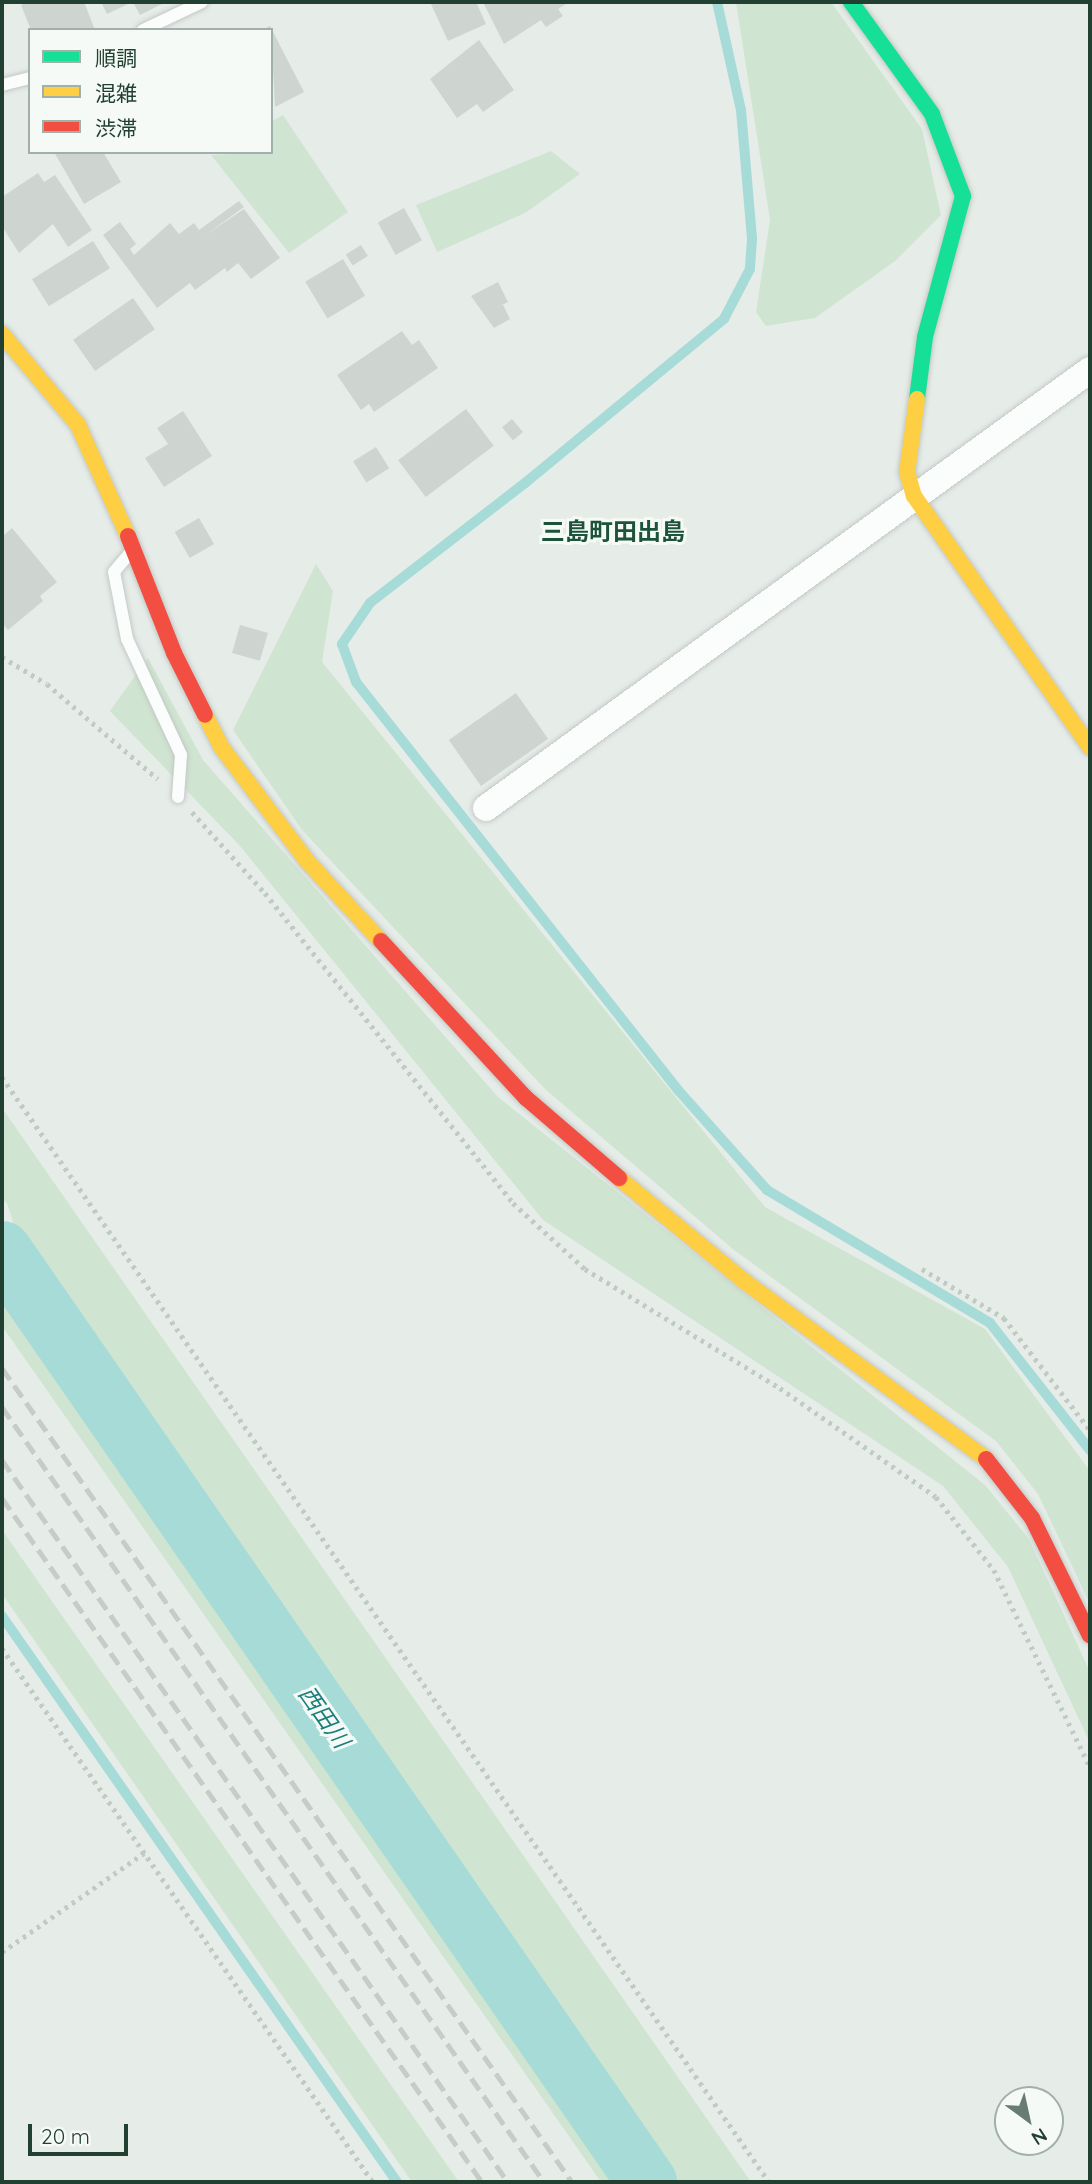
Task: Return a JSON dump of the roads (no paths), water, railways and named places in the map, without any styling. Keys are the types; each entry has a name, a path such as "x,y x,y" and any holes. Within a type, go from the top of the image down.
{"street":[{"path":"851,2 932,114 963,196 925,337 906,472 914,496 1090,747"},
{"path":"2,334 78,425 135,547 174,653 222,748 308,862 526,1098 589,1155 659,1207 744,1280 985,1458 1032,1518 1090,1636"},
{"path":"486,808 1090,370"}],"lane":[{"path":"147,28 202,2"},
{"path":"2,85 28,78"},
{"path":"135,547 114,572 127,639 181,755 178,797"}],"waterway":[{"path":"717,2 741,110 752,239 750,269 724,319 525,483 370,603 342,644 356,682 678,1090 767,1190 990,1323 1090,1450"},
{"name":"西田川","path":"2,1251 647,2182"},
{"path":"2,1616 397,2182"}],"railway":[{"path":"2,1368 572,2182"},
{"path":"2,1407 544,2182"},
{"path":"2,1460 508,2182"},
{"path":"2,1498 482,2182"}],"district":[{"name":"三島町田出島","path":"613,532"}]}
